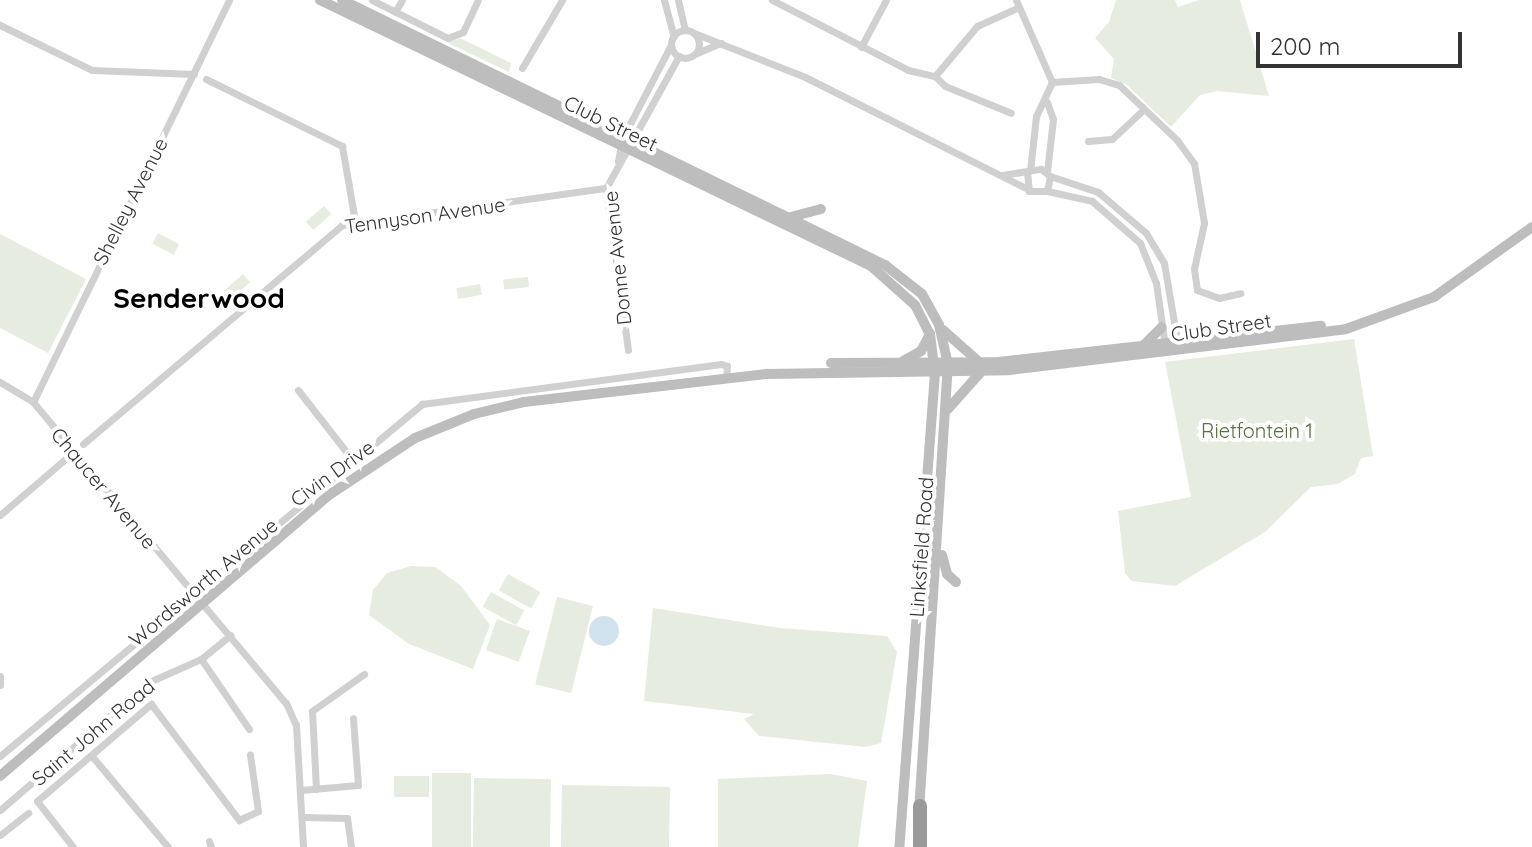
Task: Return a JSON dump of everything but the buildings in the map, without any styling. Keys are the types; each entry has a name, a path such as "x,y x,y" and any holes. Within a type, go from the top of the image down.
{"highway":[{"path":"918,847 920,806"}],"main road":[{"name":"Club Street","path":"320,0 890,273"},
{"name":"Club Street","path":"342,0 625,145 789,217 890,273"},
{"path":"789,217 821,209"},
{"name":"Club Street","path":"948,368 1355,326 1434,297 1532,227"},
{"name":"Linksfield Road","path":"890,273 922,294 939,325 948,368 920,806"},
{"name":"Linksfield Road","path":"890,273 915,305 930,334 935,368 899,847"},
{"path":"939,325 959,349 981,367 947,411"},
{"path":"1143,346 1162,327"},
{"path":"897,363 921,351 930,334"},
{"name":"Club Street","path":"981,367 1143,346 1165,348"},
{"name":"Civin Drive","path":"767,374 826,363 897,363 948,368"},
{"name":"Civin Drive","path":"0,776 202,601 351,479 441,426 524,402 726,378 767,374 914,372 935,368"},
{"path":"914,372 934,397"},
{"path":"939,545 947,574 956,582"}],"street":[{"name":"Shelley Avenue","path":"33,402 229,0"},
{"path":"372,0 455,38 478,0"},
{"path":"395,12 402,0"},
{"path":"522,68 562,0"},
{"path":"664,0 672,41 679,56"},
{"path":"772,0 908,70 935,76 945,86 1011,113"},
{"path":"861,47 886,0"},
{"path":"667,12 679,4 689,32 699,41 695,53"},
{"path":"935,76 971,31 1017,4 1052,82 1047,102 1036,116 1026,188"},
{"path":"0,25 92,70 194,74"},
{"path":"625,145 672,41 689,32 754,54 1038,195 1047,191 1092,201 1140,243 1156,283 1165,348"},
{"path":"625,145 679,56 721,43"},
{"path":"206,79 342,146 355,221"},
{"path":"1052,82 1111,81 1194,163 1204,223 1194,269 1197,290 1219,298 1240,293"},
{"path":"1047,102 1053,119 1047,191"},
{"path":"1088,141 1112,139 1143,110"},
{"name":"Donne Avenue","path":"625,145 606,188 628,350"},
{"path":"1033,148 1049,150"},
{"path":"1000,175 1028,172 1048,174 1098,192 1146,233 1164,263 1178,345"},
{"name":"Tennyson Avenue","path":"83,444 322,239 355,221 606,188"},
{"name":"Wordsworth Avenue","path":"0,756 191,591 401,417 437,398 721,364 727,366 726,378"},
{"name":"Chaucer Avenue","path":"0,382 33,402 72,453 231,635 290,709 301,790 303,847"},
{"path":"298,390 352,459"},
{"path":"0,515 72,453"},
{"name":"Saint John Road","path":"0,810 141,690 201,659 231,635"},
{"path":"201,659 249,729"},
{"path":"316,789 312,711 364,674"},
{"path":"0,676 0,685"},
{"path":"141,690 239,820 258,811 250,755"},
{"path":"73,847 37,803 151,704"},
{"path":"301,790 358,785 353,718"},
{"path":"91,755 168,847"},
{"path":"0,835 28,813"},
{"path":"303,817 347,818 351,847"}],"green space":[{"path":"1116,0 1175,0 1178,7 1199,0 1240,0 1269,96 1217,91 1200,95 1171,127 1127,85 1111,78 1114,59 1095,38 1109,22"},
{"path":"460,38 511,63 509,72 448,43"},
{"path":"324,206 331,214 313,230 306,222"},
{"path":"158,233 179,244 174,255 152,244"},
{"path":"0,234 86,279 48,353 0,328"},
{"path":"243,274 250,282 231,299 224,290"},
{"path":"528,277 529,287 504,290 503,280"},
{"path":"480,284 482,295 458,299 456,288"},
{"name":"Rietfontein 1","path":"1354,339 1373,456 1361,458 1355,474 1338,484 1311,487 1265,532 1175,586 1131,581 1125,573 1118,511 1191,497 1165,362"},
{"path":"411,566 435,567 461,586 490,625 473,669 409,644 369,615 373,590 387,573"},
{"path":"508,574 540,592 531,609 499,591"},
{"path":"491,592 524,610 516,625 483,607"},
{"path":"557,597 593,606 571,693 535,684"},
{"path":"653,608 780,628 887,636 897,652 881,743 865,747 759,736 744,719 754,714 644,701"},
{"path":"497,619 530,631 519,662 486,650"},
{"path":"432,773 471,773 471,847 432,847"},
{"path":"831,774 867,781 858,847 718,847 718,779"},
{"path":"394,776 429,776 429,797 394,797"},
{"path":"474,778 551,779 550,847 473,847"},
{"path":"562,785 670,787 669,847 561,847"}],"water":[{"path":"604,616 610,617 618,625 618,637 610,645 604,646 598,645 590,637 589,631 590,625 598,617"}],"district":[{"name":"Senderwood","path":"199,298"}]}
